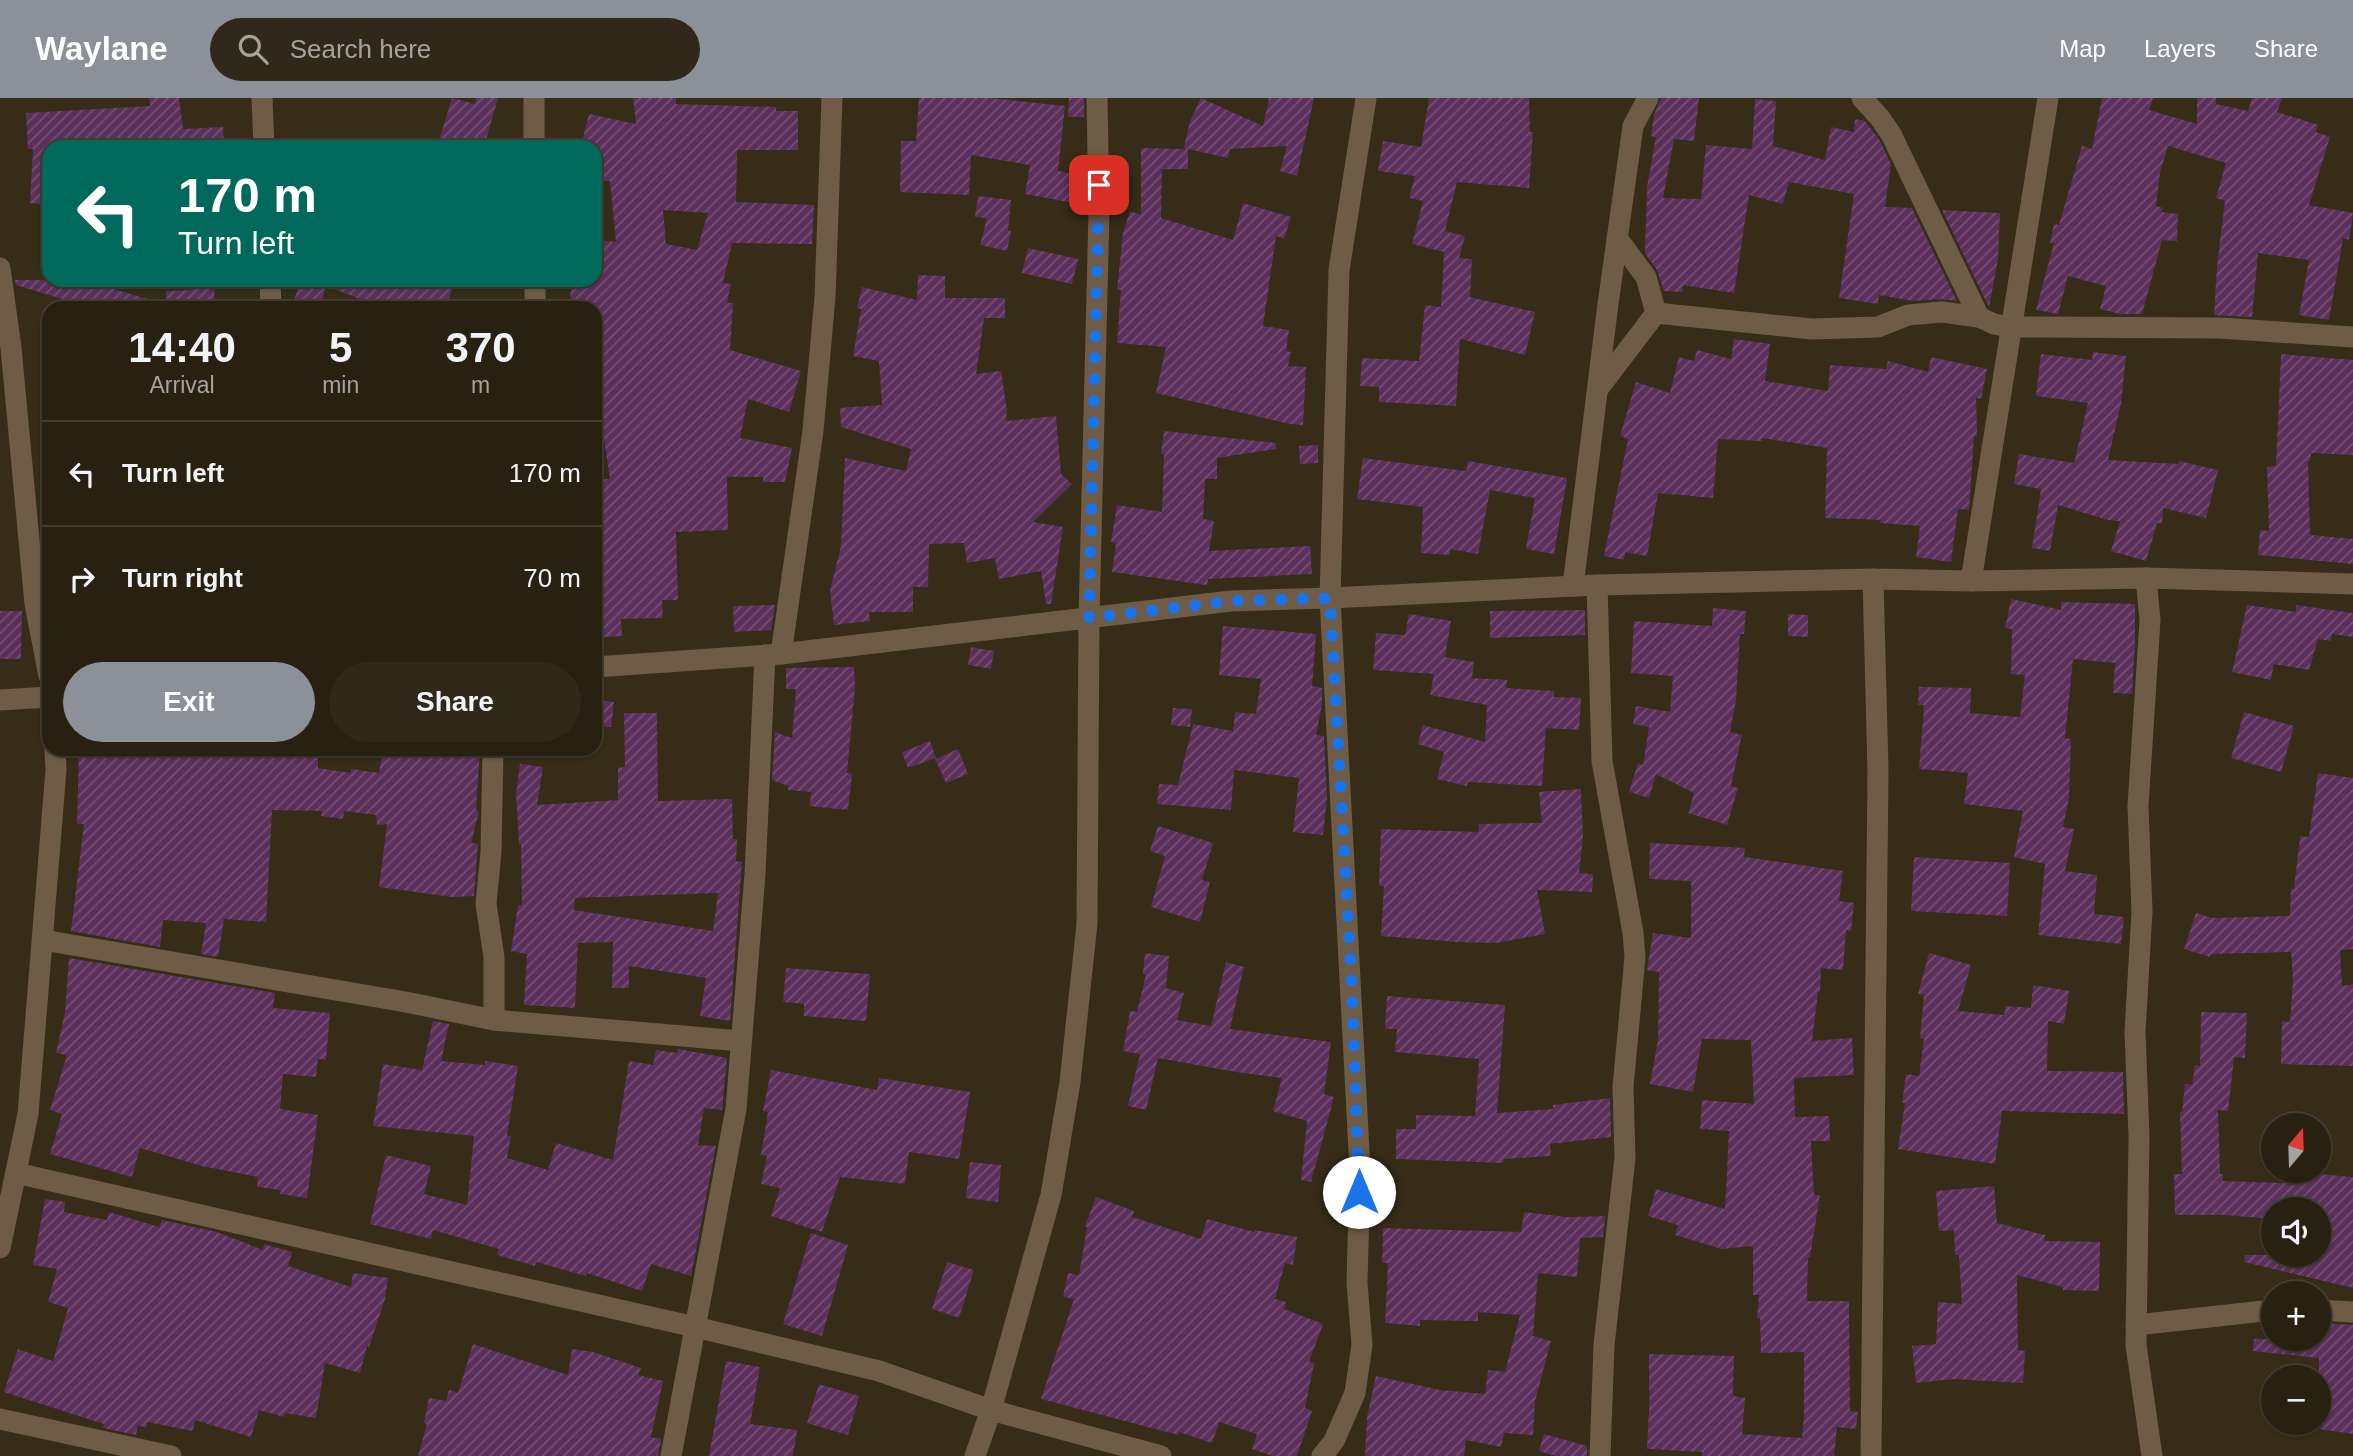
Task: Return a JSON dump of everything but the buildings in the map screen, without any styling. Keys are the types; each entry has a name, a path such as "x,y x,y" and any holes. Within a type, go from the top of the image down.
{"street":[{"path":"262,98 264,140"},
{"path":"534,98 534,140"},
{"path":"671,1456 736,1110 773,654 813,432 825,297 832,98"},
{"path":"975,1456 991,1410 1051,1195 1070,1082 1087,924 1089,618 1099,212 1097,98"},
{"path":"1322,1456 1334,1441 1355,1393 1362,1345 1357,1283 1360,1170 1330,598 1339,270 1366,98"},
{"path":"1573,586 1633,126 1648,98"},
{"path":"1862,98 1891,134 1979,317"},
{"path":"1971,581 2048,98"},
{"path":"1617,238 1646,277 1656,313"},
{"path":"0,268 11,348 34,604 42,642"},
{"path":"1656,313 1812,329 1878,327 1908,315 1942,312 1979,317 1994,324 2011,327 2220,328 2353,337"},
{"path":"1597,391 1656,313"},
{"path":"602,666 773,654 1231,601 1597,585 1873,579 1971,581 2146,578 2353,584"},
{"path":"2146,578 2150,620 2138,806 2142,911 2135,1032 2139,1136 2136,1345 2152,1456"},
{"path":"1871,1456 1878,784 1873,579"},
{"path":"1597,585 1602,761 1635,957 1623,1087 1625,1158 1604,1345 1600,1456"},
{"path":"0,700 42,698"},
{"path":"0,1248 28,1114 55,756"},
{"path":"493,756 491,852 486,904 494,957 494,1020"},
{"path":"43,940 406,1002 494,1020 741,1041"},
{"path":"16,1173 879,1371 991,1410 1161,1456"},
{"path":"2136,1325 2261,1311"},
{"path":"2331,1311 2353,1312"},
{"path":"0,1419 171,1456"}],"route":[{"path":"1099,185 1089,618 1231,601 1330,598 1352,988 1359,1192"}]}
